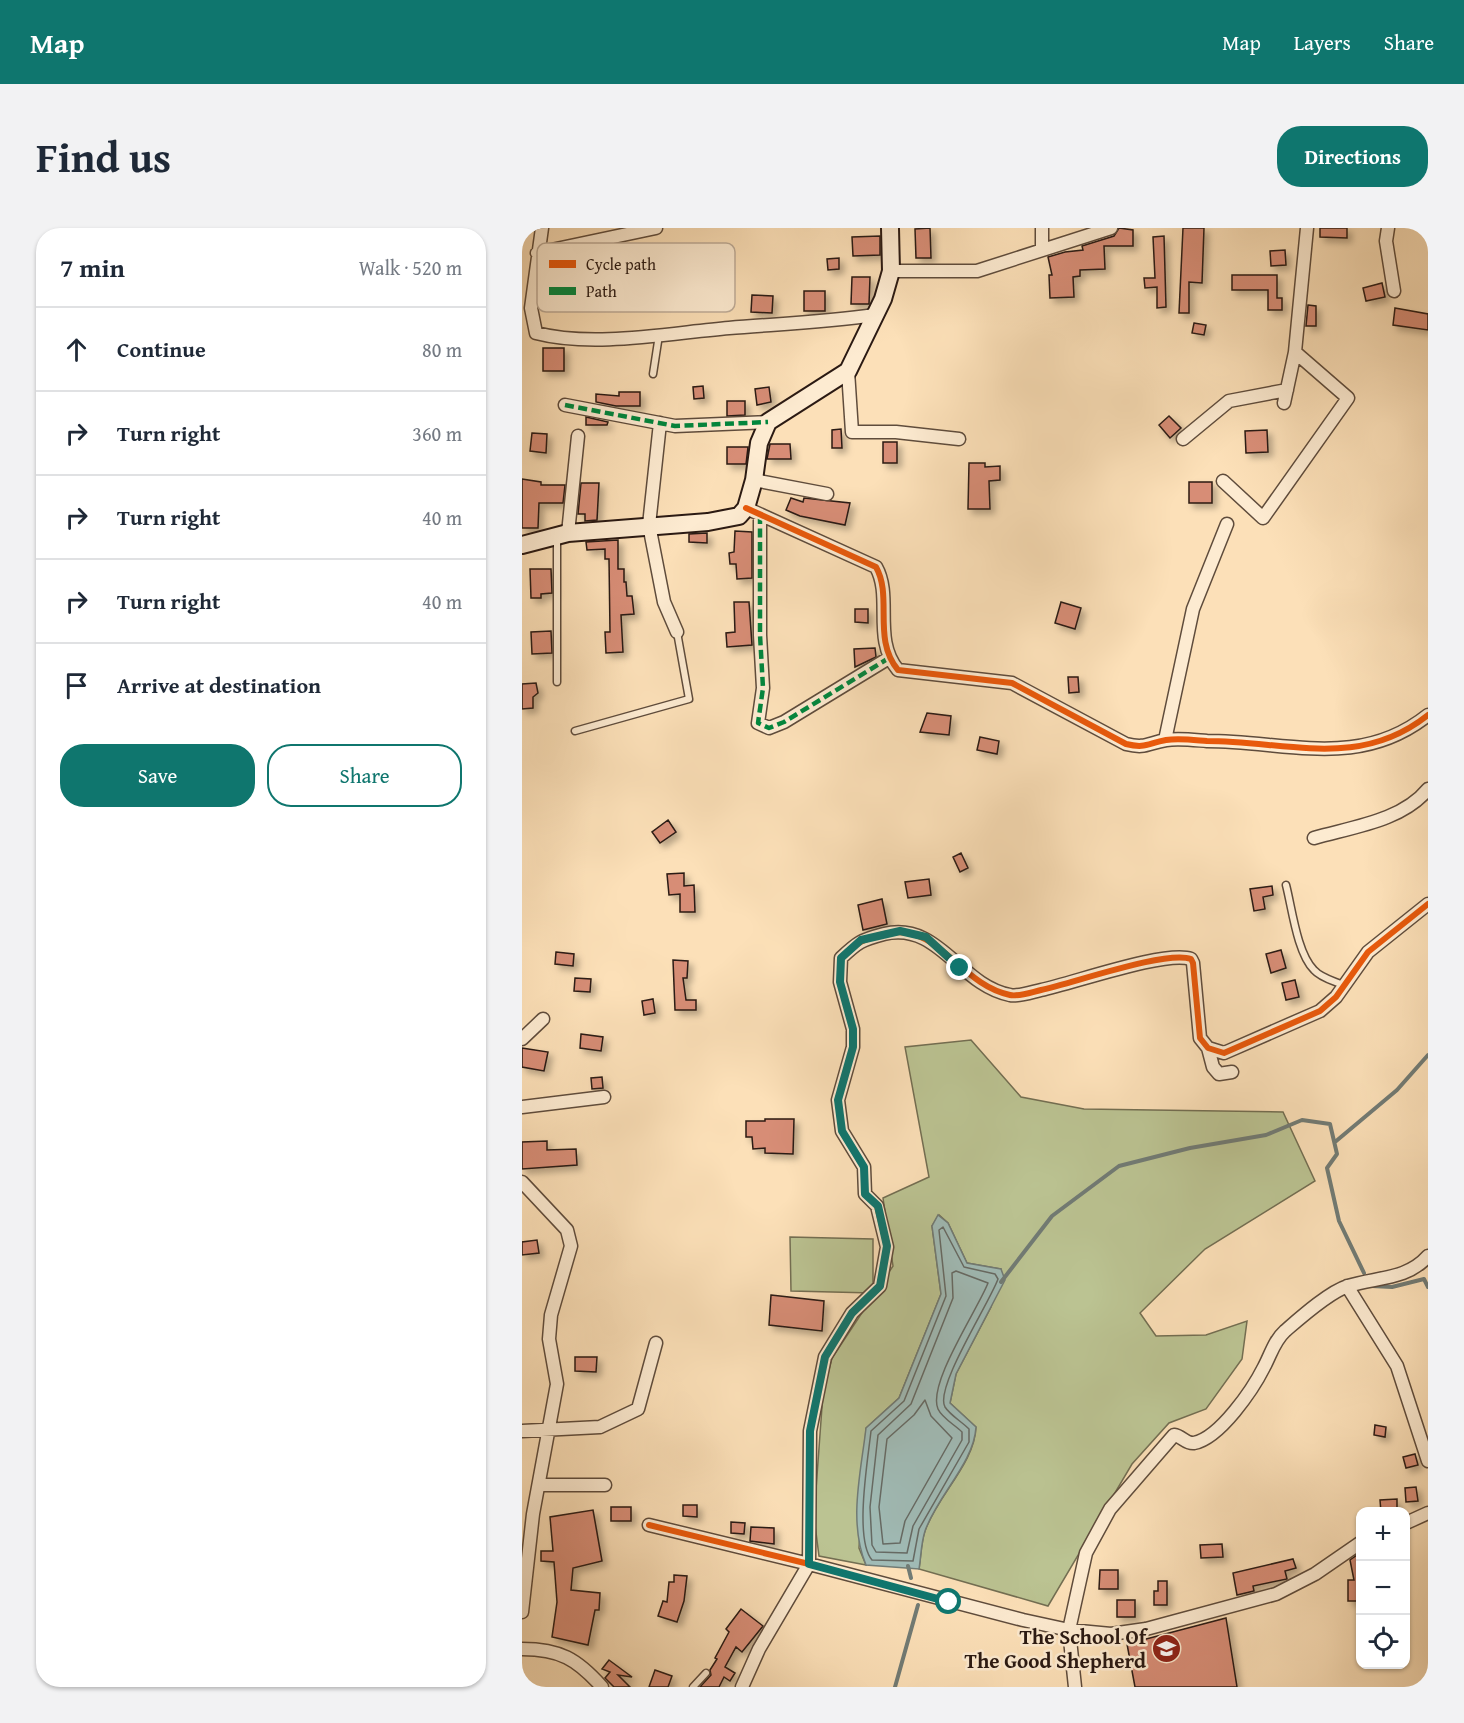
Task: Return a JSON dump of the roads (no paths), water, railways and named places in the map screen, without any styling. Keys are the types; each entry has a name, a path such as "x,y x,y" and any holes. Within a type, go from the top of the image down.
{"street":[{"path":"539,243 542,228"},
{"path":"585,243 656,228"},
{"path":"890,228 891,271 875,315 848,371 852,432 896,432 959,439"},
{"path":"1042,228 1042,250"},
{"path":"891,271 977,271 1111,228"},
{"path":"1284,403 1295,352 1307,228"},
{"path":"1388,228 1386,241 1394,291"},
{"path":"537,253 531,308 536,333 555,338 660,335 832,322 875,315"},
{"path":"1223,481 1263,518 1348,398 1295,352"},
{"path":"565,405 675,426 768,422 848,371"},
{"path":"1183,439 1229,401 1287,390"},
{"path":"768,422 759,443 754,480 753,512 763,688 758,723 770,728 784,722 889,658"},
{"path":"660,423 649,525 664,602 677,632"},
{"path":"562,534 578,436"},
{"path":"754,480 827,494"},
{"path":"522,545 562,534 649,525 708,522 753,512 876,567 884,580 882,610 889,658 898,669 1012,683 1126,744 1143,748 1166,740 1225,741 1281,748 1356,749 1409,730 1428,715"},
{"path":"1166,740 1193,609 1227,524"},
{"path":"1314,838 1384,819 1417,803 1428,789"},
{"path":"742,1687 759,1649 809,1564 810,1431 825,1357 852,1313 880,1286 887,1246 878,1206 865,1194 864,1167 842,1131 838,1100 853,1047 853,1029 840,982 841,958 861,940 900,931 926,937 968,973 991,988 1012,996 1088,979 1161,958 1182,956 1191,959 1193,963 1200,1038 1209,1048 1224,1053 1320,1011 1336,998 1368,952 1428,904"},
{"path":"522,1039 543,1019"},
{"path":"1209,1048 1213,1067 1219,1074 1232,1072"},
{"path":"522,1107 604,1097"},
{"path":"522,1182 567,1230 571,1246 551,1316 549,1339 557,1384 538,1485 522,1612"},
{"path":"1075,1687 1069,1630 1086,1553 1110,1509 1139,1473 1174,1435 1186,1442 1197,1442 1228,1420 1264,1368 1275,1342 1283,1333 1347,1286 1406,1273 1428,1256"},
{"path":"1347,1286 1397,1366 1428,1461"},
{"path":"522,1431 548,1431 606,1425 639,1409 656,1343"},
{"path":"538,1485 605,1485"},
{"path":"1410,1520 1428,1513"},
{"path":"649,1526 1069,1630 1129,1633 1276,1594 1315,1574 1356,1546"},
{"path":"522,1649 543,1649 566,1656 584,1666 602,1687"}],"lane":[{"path":"653,374 660,335"},
{"path":"557,682 562,534"},
{"path":"575,731 689,699 677,632"},
{"path":"1286,885 1302,949 1310,966 1316,973 1343,985"},
{"path":"693,1687 706,1673"}],"water":[{"path":"938,1215 948,1223 967,1263 1001,1269 1005,1280 956,1374 950,1403 976,1427 974,1440 969,1454 925,1531 919,1569 866,1565 858,1532 857,1497 866,1428 899,1398 941,1294 932,1226"}],"waterway":[{"path":"1335,1142 1397,1090 1428,1055"},
{"path":"1001,1282 1052,1216 1119,1166 1190,1148 1266,1135 1302,1120 1330,1124 1337,1154 1327,1168 1339,1221 1364,1273"},
{"path":"1372,1286 1392,1287 1424,1279 1428,1287"},
{"path":"908,1566 911,1578"},
{"path":"895,1687 918,1605"}],"place":[{"name":"The School Of The Good Shepherd","path":"1167,1649"}]}
